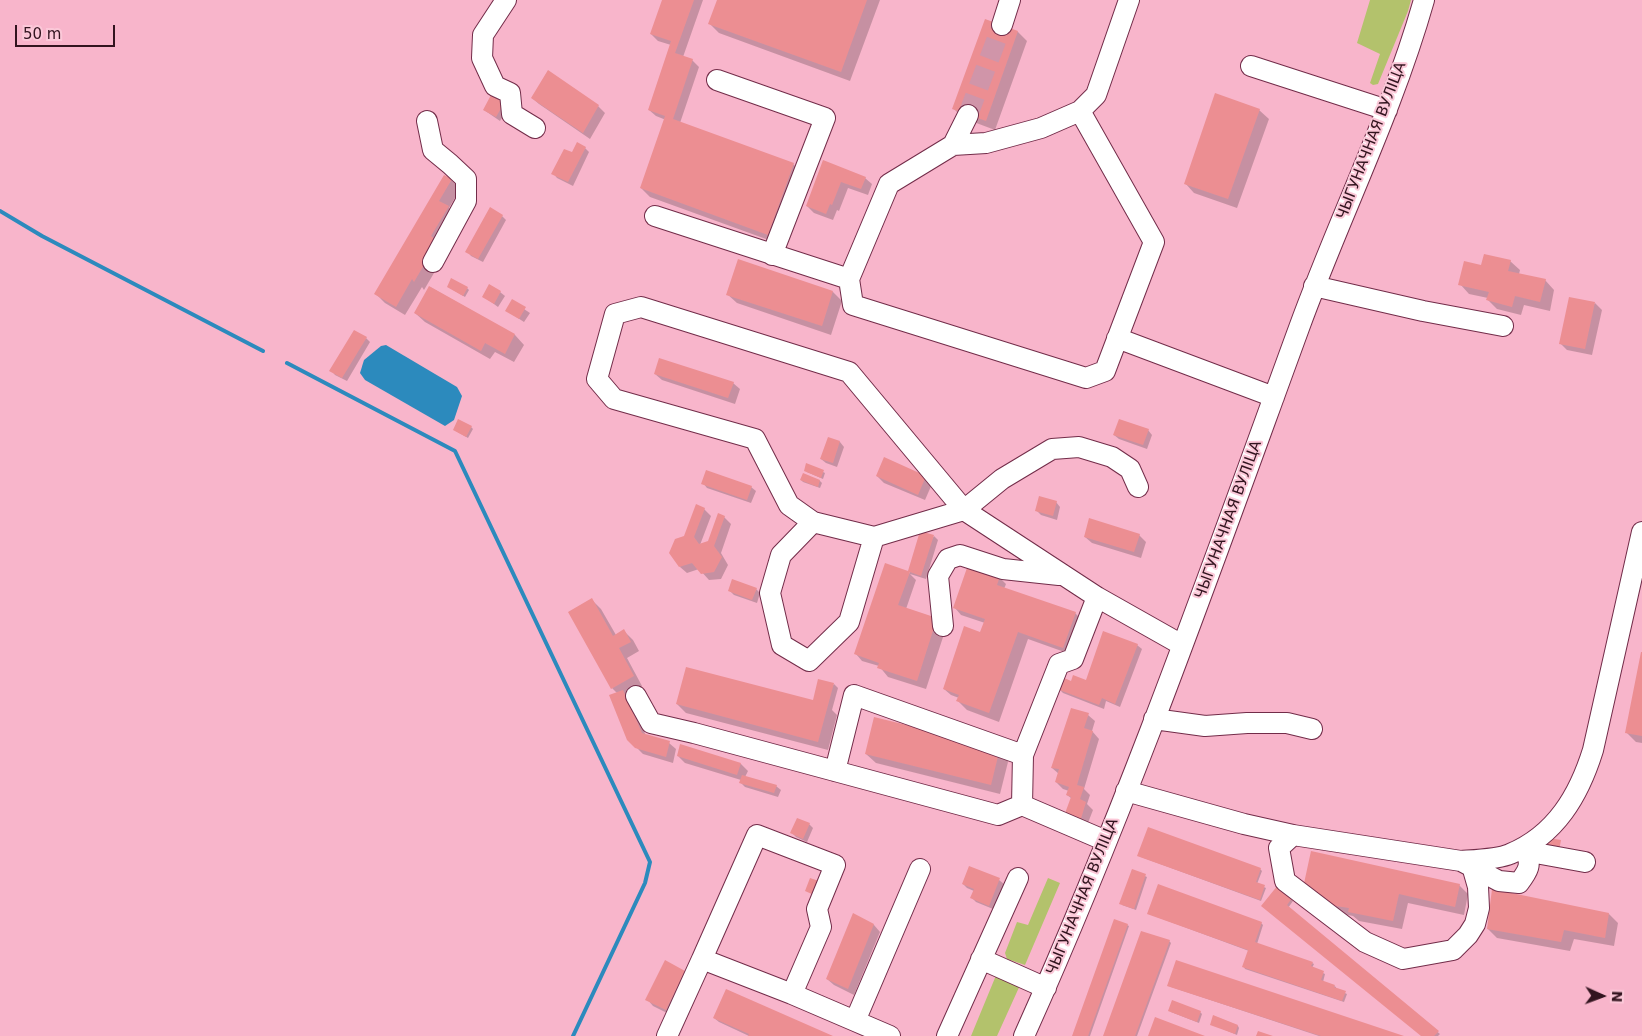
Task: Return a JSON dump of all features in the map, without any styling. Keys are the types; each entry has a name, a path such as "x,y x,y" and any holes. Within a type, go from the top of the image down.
{"street":[{"path":"506,0 483,35 482,58 495,86 510,93 512,114 535,128"},
{"path":"1002,25 1010,0"},
{"path":"1080,112 1154,242 1105,372 1086,378 853,305 849,279 889,184 953,145 986,143 1041,128 1080,112 1096,95 1129,0"},
{"name":"ЧЫГУНАЧНАЯ ВУЛІЦА","path":"1024,1036 1046,988 1154,719 1314,286 1387,110 1424,0"},
{"path":"1251,66 1387,110"},
{"path":"718,80 825,118 772,255"},
{"path":"953,145 968,115"},
{"path":"427,121 433,150 466,179 466,201 433,262"},
{"path":"655,216 849,279"},
{"path":"1314,286 1423,311 1503,326"},
{"path":"1138,487 1130,469 1112,457 1079,447 1052,449 1002,479 964,510 874,537 813,522 789,505 755,439 614,399 596,379 615,314 641,307 849,372 964,510 1097,597 1182,645"},
{"path":"1117,338 1274,397"},
{"path":"813,522 781,554 770,593 782,644 809,661 848,622 874,537"},
{"path":"1467,864 1523,850 1537,840 1559,818 1574,798 1593,750 1642,532"},
{"path":"942,626 938,576 948,559 960,555 1003,569 1064,576"},
{"path":"1022,805 1023,755 1059,664 1073,659 1097,597"},
{"path":"835,771 854,695 1023,755"},
{"path":"636,696 651,723 998,815 1022,805 1106,841"},
{"path":"1154,719 1205,726 1287,723 1312,728"},
{"path":"1126,791 1244,824 1294,835 1467,864 1498,881 1519,883 1526,874 1530,861 1523,850"},
{"path":"667,1036 757,835 835,865 817,909 821,927 792,994"},
{"path":"1294,835 1279,848 1285,881 1365,942 1403,959 1453,950 1468,936 1475,924 1479,908 1478,887 1467,864"},
{"path":"1523,850 1585,862"},
{"path":"855,1021 920,869"},
{"path":"947,1036 1018,878"},
{"path":"702,959 792,994 890,1036"},
{"path":"981,959 1046,988"}],"green space":[{"path":"1370,0 1411,0 1378,84 1373,85 1370,83 1380,54 1357,43"},
{"path":"1048,878 1060,883 1025,965 1007,959 1005,953 1017,922 1028,925"},
{"path":"997,973 1021,983 997,1036 971,1036"}],"water":[{"path":"386,345 457,387 462,396 454,420 445,426 365,380 360,373 364,360 381,346"}],"building":[{"path":"662,0 694,0 675,53 693,59 673,119 794,163 768,235 640,188 665,116 648,110 671,41 650,34"},
{"path":"717,0 867,0 841,72 708,24"},
{"path":"985,19 1018,31 986,121 952,109"},
{"path":"548,70 599,105 583,133 531,98"},
{"path":"1215,93 1260,109 1228,199 1184,184"},
{"path":"491,95 504,103 496,117 483,110"},
{"path":"577,142 586,147 568,182 551,174 564,149 572,152"},
{"path":"823,160 866,177 861,189 841,182 832,205 830,204 826,214 806,206"},
{"path":"444,175 452,179 439,201 449,206 431,236 438,241 414,282 412,279 396,307 374,294"},
{"path":"490,207 503,215 478,259 465,252"},
{"path":"1484,254 1511,260 1508,271 1546,279 1540,302 1515,296 1512,307 1486,300 1489,292 1458,285 1464,261 1481,265"},
{"path":"738,259 833,291 822,326 726,295"},
{"path":"451,278 468,287 463,296 447,287"},
{"path":"489,284 501,291 494,304 482,297"},
{"path":"429,286 515,334 505,354 485,343 481,351 414,313"},
{"path":"1569,297 1595,302 1585,349 1559,344"},
{"path":"512,299 526,307 519,319 505,311"},
{"path":"354,330 367,337 342,378 329,371"},
{"path":"659,358 734,382 728,398 654,374"},
{"path":"458,419 472,426 466,437 453,430"},
{"path":"1119,419 1149,429 1143,445 1113,435"},
{"path":"828,437 840,441 833,463 820,459"},
{"path":"884,457 926,476 918,495 876,476"},
{"path":"806,463 824,470 821,478 804,471"},
{"path":"706,470 752,486 747,500 701,484"},
{"path":"803,473 820,480 818,487 800,480"},
{"path":"1039,496 1057,501 1053,516 1035,511"},
{"path":"696,504 705,508 694,537 699,544 708,541 718,513 725,516 714,546 722,557 714,572 701,574 692,563 679,567 669,553 675,539 684,536"},
{"path":"1089,518 1140,534 1134,552 1084,537"},
{"path":"920,531 934,535 921,576 910,572 898,605 937,618 917,681 877,668 879,663 854,654 885,563 908,571"},
{"path":"968,565 1000,576 997,585 1076,612 1063,648 1018,632 989,713 956,701 959,695 943,689 964,626 980,632 985,619 953,608"},
{"path":"732,579 757,588 752,600 728,591"},
{"path":"592,598 613,636 624,629 631,642 619,648 634,676 611,689 568,612"},
{"path":"1103,631 1138,644 1115,704 1102,698 1099,705 1057,689 1062,677 1071,681 1073,675 1086,680"},
{"path":"1642,652 1642,736 1625,733"},
{"path":"686,667 813,700 818,679 834,683 818,742 676,704"},
{"path":"623,690 642,733 670,741 666,757 635,748 627,740 609,695"},
{"path":"1071,708 1089,713 1084,728 1093,731 1077,785 1084,787 1080,799 1086,802 1080,822 1064,816 1071,797 1066,795 1069,787 1055,782 1059,769 1051,768"},
{"path":"874,717 1000,748 991,785 865,754"},
{"path":"680,744 741,763 737,775 677,756"},
{"path":"742,775 777,785 774,793 739,783"},
{"path":"797,818 810,823 803,839 790,833"},
{"path":"1148,827 1261,868 1256,882 1265,885 1260,900 1137,856"},
{"path":"1548,838 1561,840 1559,851 1547,848"},
{"path":"1311,851 1460,884 1455,907 1399,894 1393,921 1348,912 1349,908 1323,904 1303,888"},
{"path":"969,866 1000,878 989,906 970,898 974,889 962,884"},
{"path":"1132,869 1146,874 1134,909 1119,904"},
{"path":"810,878 819,881 814,895 805,891"},
{"path":"1158,884 1262,922 1255,942 1313,962 1311,966 1324,971 1321,980 1346,991 1342,1001 1242,967 1248,950 1147,914"},
{"path":"1278,885 1292,898 1287,905 1439,1031 1434,1036 1421,1036 1261,906"},
{"path":"1492,889 1609,913 1605,938 1564,930 1561,942 1487,929"},
{"path":"853,913 874,924 848,989 826,979"},
{"path":"1114,919 1128,924 1088,1036 1072,1036"},
{"path":"1141,931 1170,940 1135,1036 1103,1036"},
{"path":"665,960 685,971 666,1010 645,1000"},
{"path":"1176,960 1404,1036 1321,1036 1167,986"},
{"path":"726,989 833,1036 748,1036 749,1034 713,1018"},
{"path":"1172,1000 1201,1011 1197,1022 1168,1011"},
{"path":"1213,1015 1238,1025 1235,1034 1210,1025"},
{"path":"1155,1017 1205,1036 1148,1036"},
{"path":"1258,1031 1273,1036 1256,1036"}],"waterway":[{"path":"0,211 42,236 263,351"},
{"path":"287,363 455,451 650,862 645,883 573,1036"}],"tunnel":[{"path":"968,115 1002,25"}]}
